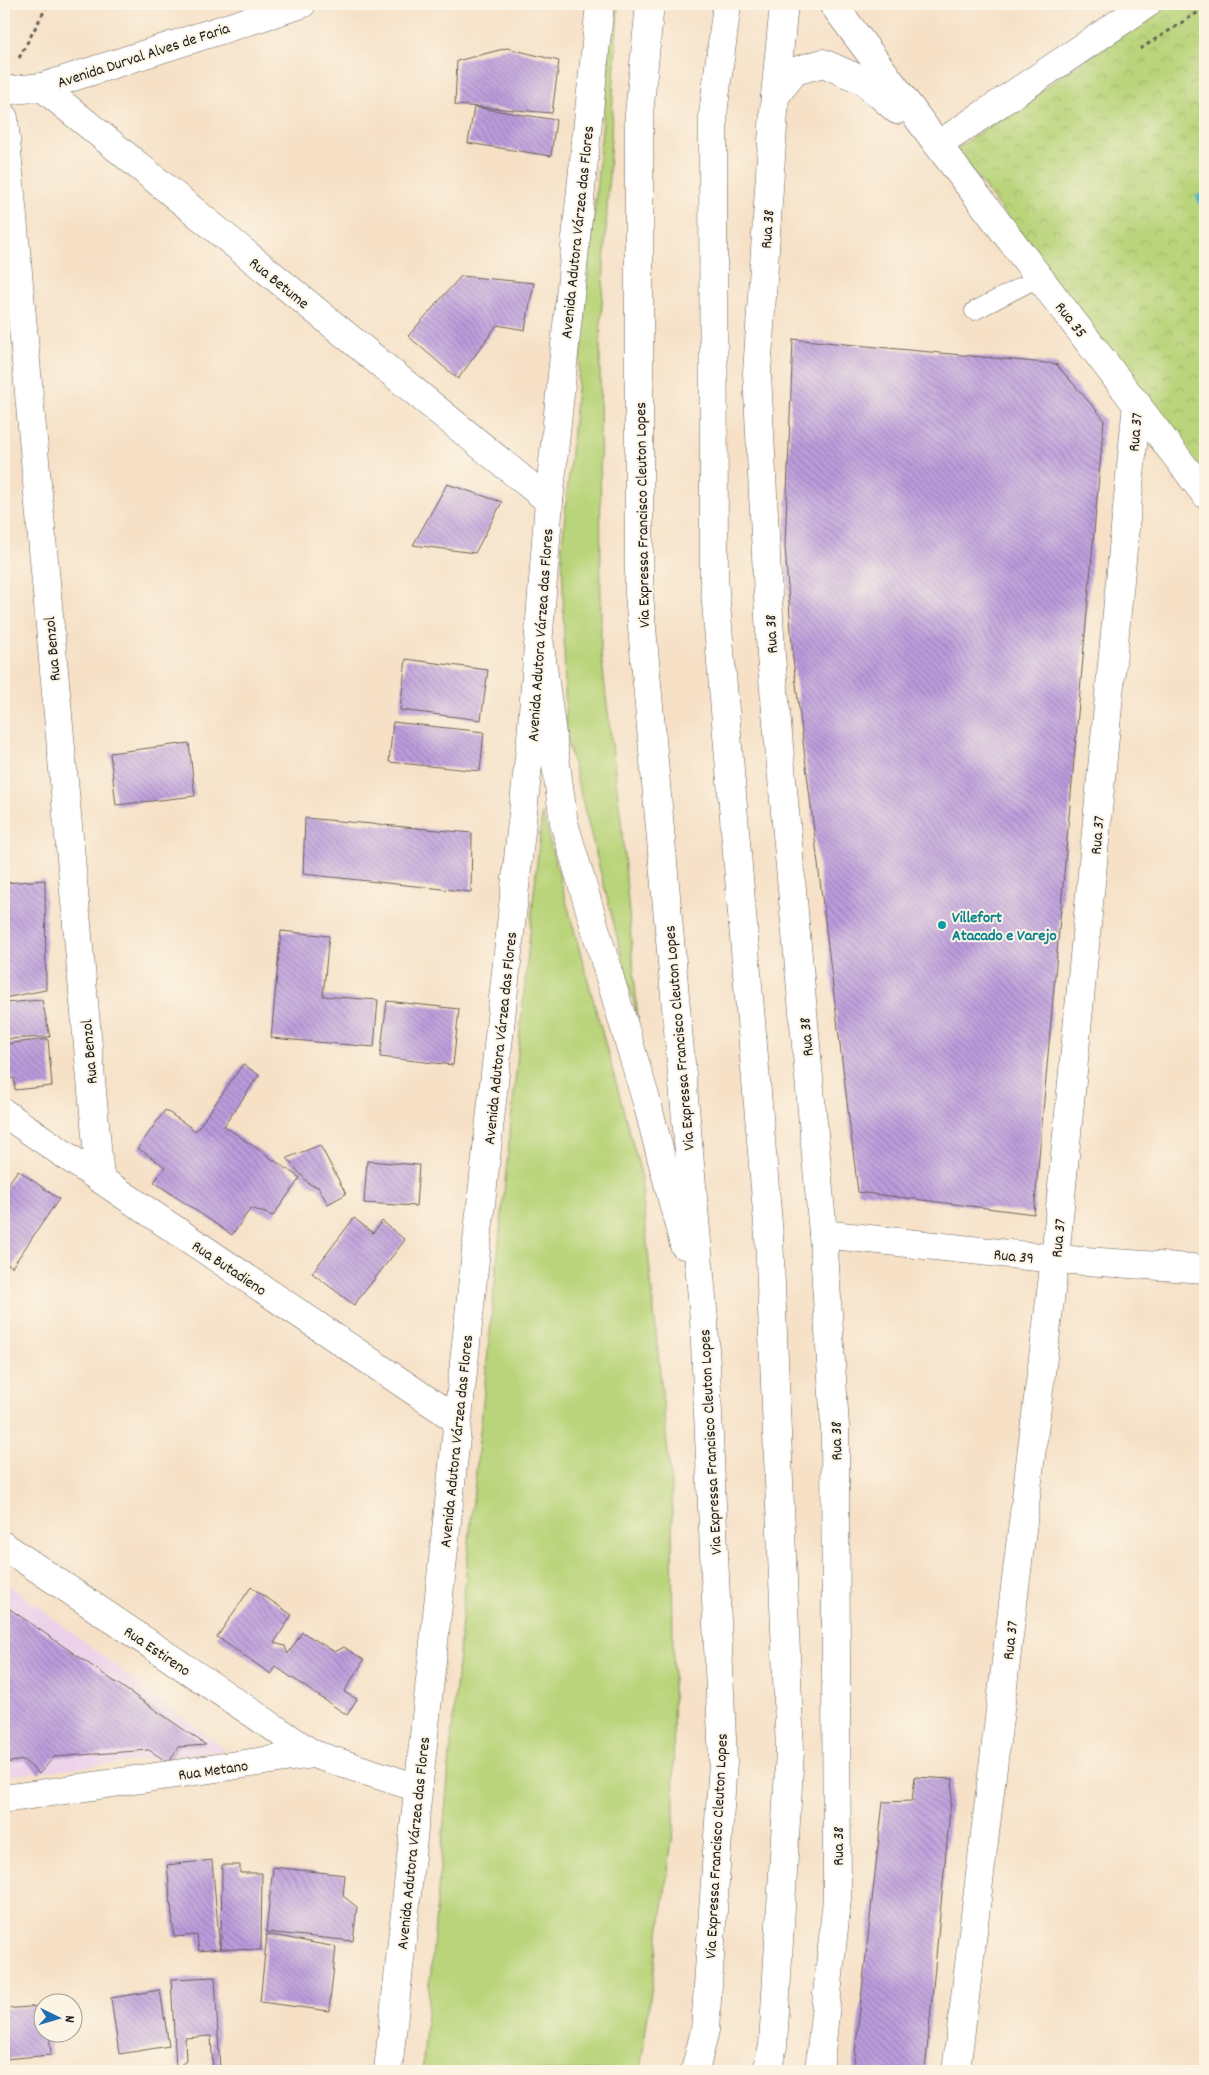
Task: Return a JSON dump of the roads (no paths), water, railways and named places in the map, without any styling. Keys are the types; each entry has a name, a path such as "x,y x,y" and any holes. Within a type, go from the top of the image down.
{"main road":[{"name":"Avenida Durval Alves de Faria","path":"42,86 302,4"},
{"name":"Avenida Adutora Várzea das Flores","path":"388,2071 531,738 540,645 549,501 600,4"},
{"name":"Via Expressa Francisco Cleuton Lopes","path":"650,4 639,114 639,594 704,1320 723,1762 705,2030 695,2071"},
{"path":"727,4 713,114 714,579 769,1236 790,1751 772,2046 767,2071"},
{"name":"Rua 38","path":"784,4 775,96 757,382 771,656 824,1234 835,1427 837,1899 819,2071"},
{"name":"Rua 35","path":"833,4 938,145 1205,494"},
{"path":"938,145 1147,4"},
{"name":"Rua 35","path":"775,96 795,70 823,63 864,81 938,145"},
{"path":"4,91 42,86"},
{"name":"Rua Betume","path":"42,86 549,501"},
{"name":"Rua Benzol","path":"4,118 100,1180"},
{"name":"Rua 37","path":"956,2071 1055,1259 1137,403"},
{"path":"540,645 564,824 646,1103 704,1320"},
{"name":"Rua Butadieno","path":"4,1113 100,1180 457,1420"},
{"name":"Rua 39","path":"824,1234 1055,1259 1205,1269"},
{"name":"Rua Estireno","path":"4,1546 313,1754"},
{"name":"Rua Metano","path":"4,1799 313,1754 418,1788"}],"lane":[{"path":"974,311 1040,277"}],"waterway":[{"path":"1201,198 1205,203"}],"place":[{"name":"Villefort Atacado e Varejo","path":"942,925"}]}
